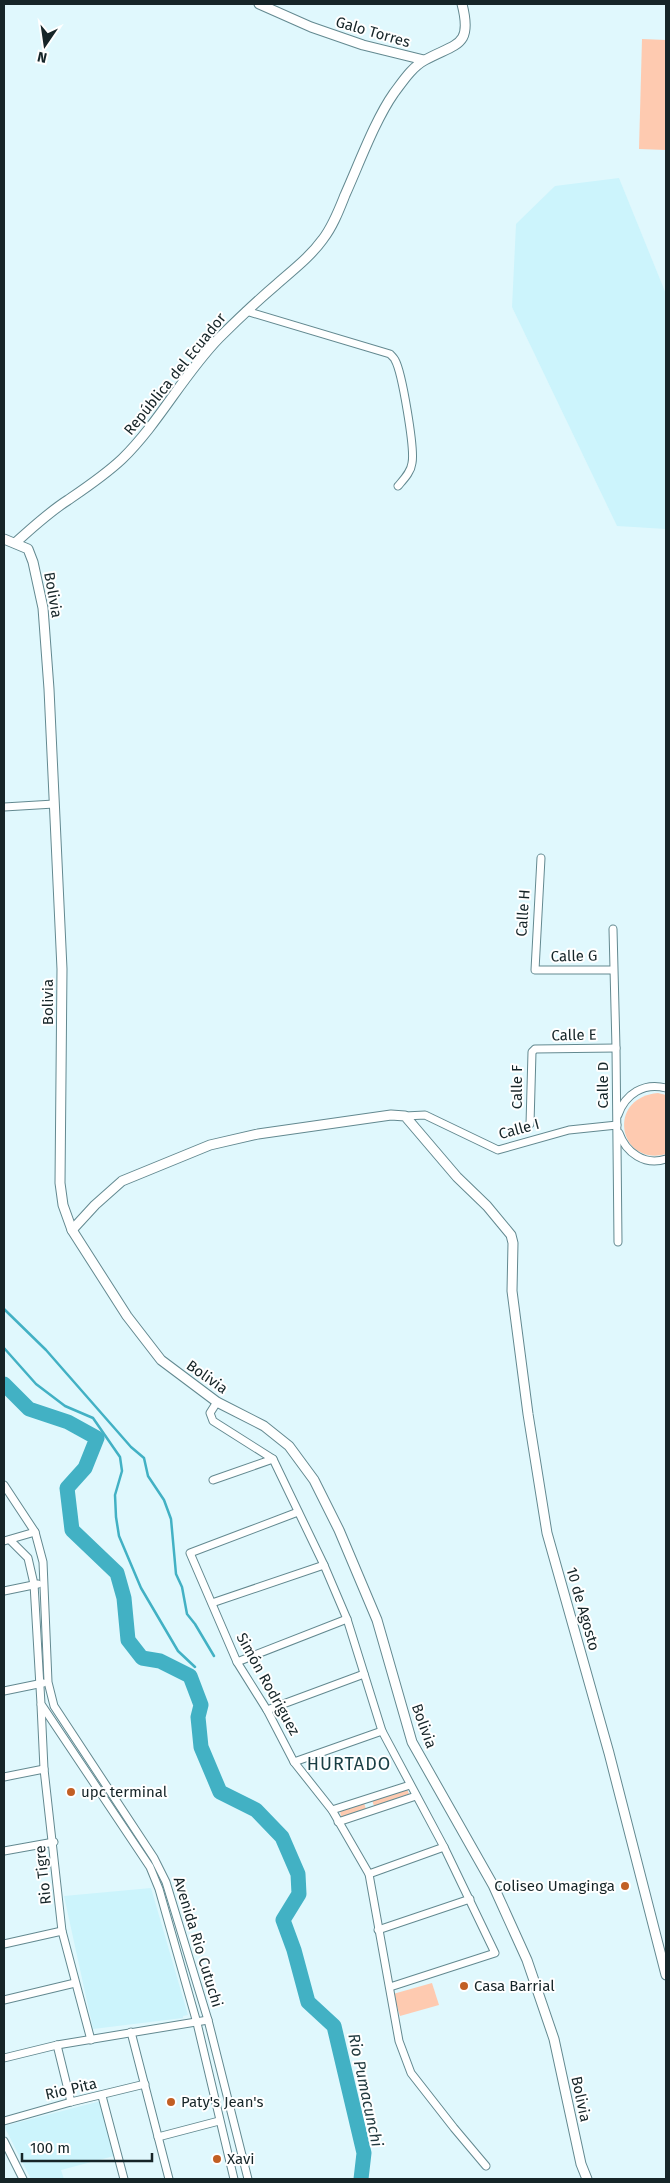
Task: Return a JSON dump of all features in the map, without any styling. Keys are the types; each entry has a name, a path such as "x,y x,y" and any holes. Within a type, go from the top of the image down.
{"street":[{"name":"Galo Torres","path":"259,4 311,27 363,45 424,60"},
{"name":"República del Ecuador","path":"15,543 50,513 97,481 123,459 217,340 246,311 307,259 324,238 337,214 366,147 392,96 408,74 424,60 447,51 461,40 466,31 467,20 462,4"},
{"path":"246,311 390,354 395,359 400,373 413,461 406,476 398,486"},
{"path":"4,539 15,543"},
{"name":"Bolivia","path":"15,543 28,549 33,562 43,608 62,969 60,1183 63,1205 72,1230 127,1316 161,1360 217,1402 264,1426 290,1446 314,1480 377,1620 412,1742 493,1886 527,1960 554,2039 581,2164 587,2179"},
{"path":"4,806 54,804"},
{"name":"Calle H","path":"535,970 540,858"},
{"name":"Calle D","path":"613,929 618,1242"},
{"name":"Calle G","path":"535,970 613,970"},
{"name":"Calle E","path":"532,1052 535,1050 616,1048"},
{"name":"Calle F","path":"530,1124 532,1052"},
{"path":"666,1088 649,1086 630,1096 623,1104 617,1125 624,1145 631,1153 650,1161 666,1159"},
{"path":"72,1230 122,1181 210,1145 258,1134 391,1115 405,1116"},
{"name":"Calle I","path":"405,1116 425,1115 498,1150 569,1130 617,1125"},
{"name":"10 de Agosto","path":"405,1116 457,1176 508,1228 513,1243 512,1291 528,1414 548,1533 609,1752 666,1976"},
{"path":"217,1402 210,1413 213,1421 273,1459 324,1565 347,1619 382,1731 444,1847 495,1953 390,1987"},
{"path":"213,1480 273,1459"},
{"name":"Avenida Rio Cutuchi","path":"4,1485 35,1532 43,1562 48,1682 54,1706 154,1858 166,1882 208,2020 248,2179"},
{"name":"Simón Rodriguez","path":"298,1512 190,1552 237,1662 267,1710 294,1762 332,1810 369,1874 399,2041 411,2073 486,2166"},
{"path":"7,1541 35,1532"},
{"name":"Avenida Rio Cutuchi","path":"7,1541 28,1558 34,1584 41,1704 150,1867 159,1888 197,2023 234,2179"},
{"path":"212,1603 324,1565"},
{"path":"4,1591 44,1583"},
{"path":"237,1662 347,1619"},
{"path":"267,1710 364,1674"},
{"path":"4,1692 48,1682"},
{"name":"Rio Tigre","path":"41,1704 44,1769 54,1842 62,1930 91,2040"},
{"path":"294,1762 382,1731"},
{"path":"4,1777 44,1769"},
{"path":"332,1810 410,1784"},
{"path":"338,1822 416,1796"},
{"path":"368,1798 372,1810"},
{"path":"4,1851 54,1842"},
{"path":"369,1874 444,1847"},
{"path":"378,1930 470,1899"},
{"path":"4,1944 62,1930"},
{"path":"4,2000 75,1983"},
{"path":"4,2058 57,2045 208,2020"},
{"path":"131,2032 169,2179"},
{"path":"57,2045 71,2102"},
{"name":"Rio Pita","path":"4,2120 145,2084"},
{"path":"102,2096 124,2179"},
{"path":"158,2137 220,2121"},
{"path":"4,2141 22,2179"}],"shaded area":[{"path":"642,39 666,40 666,150 639,149"},
{"path":"619,178 666,294 666,529 617,526 512,307 516,224 555,186"},
{"path":"658,1093 666,1095 666,1154 650,1155 637,1151 629,1142 624,1130 625,1118 630,1106 641,1098"},
{"path":"407,1789 409,1794 374,1806 372,1800"},
{"path":"364,1803 366,1809 341,1817 340,1811"},
{"path":"151,1888 188,2015 183,2016 183,2018 93,2029 64,1896"},
{"path":"432,1983 439,2005 400,2016 393,1994"},
{"path":"101,2101 114,2156 61,2170 64,2179 31,2179 4,2126"}],"waterway":[{"path":"4,1309 46,1350 131,1447 144,1458 148,1476 164,1500 171,1519 176,1574 182,1587 187,1614 214,1656"},
{"path":"4,1348 36,1384 65,1406 93,1418 120,1457 122,1471 115,1495 119,1536 141,1588 178,1651 195,1667"},
{"name":"Rio Pumacunchi","path":"4,1384 29,1409 68,1422 97,1438 85,1468 67,1488 72,1530 117,1573 124,1598 128,1640 142,1658 160,1661 190,1676 201,1705 198,1717 201,1747 220,1792 256,1810 282,1837 298,1874 299,1894 283,1920 294,1950 308,2002 334,2026 364,2153 361,2179"}],"place":[{"name":"upc terminal","path":"71,1792"},
{"name":"Coliseo Umaginga","path":"625,1886"},
{"name":"Casa Barrial","path":"464,1986"},
{"name":"Paty's Jean's","path":"171,2102"},
{"name":"Xavi","path":"217,2159"}],"district":[{"name":"HURTADO","path":"349,1764"}]}
